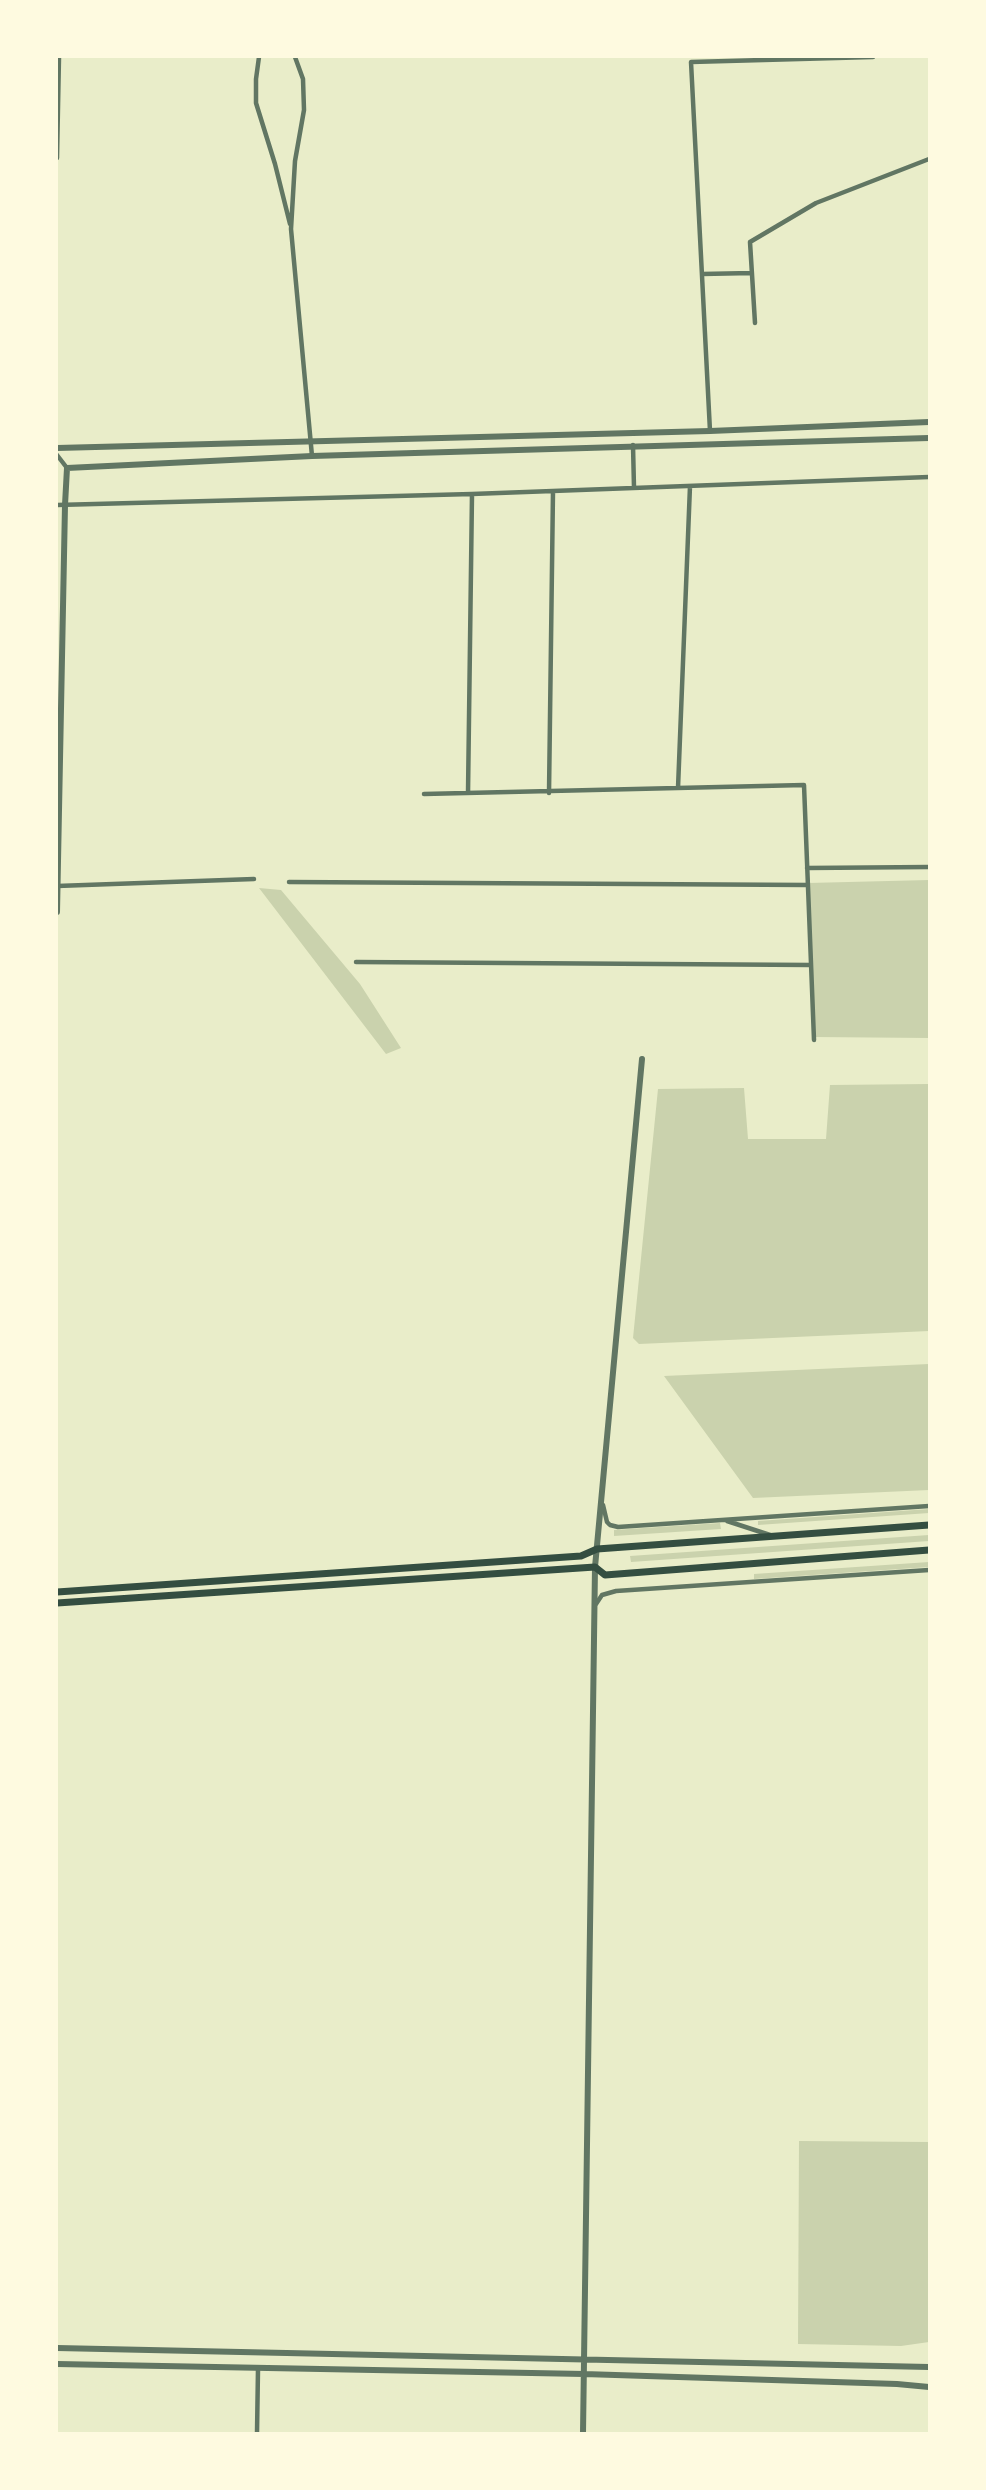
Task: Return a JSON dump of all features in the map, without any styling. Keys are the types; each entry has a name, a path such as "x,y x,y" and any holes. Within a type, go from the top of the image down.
{"main road":[{"path":"57,1592 581,1556 597,1549 929,1525"},
{"path":"57,1603 595,1567 605,1575 929,1550"}],"street":[{"path":"57,158 59,57"},
{"path":"259,57 256,103 275,164 291,229"},
{"path":"295,57 303,78 304,110 294,168 291,229 312,456"},
{"path":"711,431 691,62 873,57"},
{"path":"756,323 750,242 816,203 929,159"},
{"path":"702,274 752,273"},
{"path":"57,448 711,431 929,422"},
{"path":"67,468 312,456 929,438"},
{"path":"633,445 634,488"},
{"path":"57,455 67,468 61,505 57,912"},
{"path":"61,505 472,494 929,477"},
{"path":"678,788 690,486"},
{"path":"549,793 553,491"},
{"path":"468,793 472,494"},
{"path":"424,794 549,793 804,785 814,1040"},
{"path":"807,868 929,867"},
{"path":"57,886 254,879"},
{"path":"289,882 808,885"},
{"path":"356,962 811,965"},
{"path":"583,2433 595,1567 642,1059"},
{"path":"602,1493 605,1516 610,1525 614,1527 929,1506"},
{"path":"724,1520 773,1536"},
{"path":"595,1612 595,1605 602,1595 616,1591 929,1570"},
{"path":"57,2348 929,2367"},
{"path":"57,2364 584,2374 929,2387"},
{"path":"257,2433 258,2368"}],"green space":[{"path":"929,880 929,1038 814,1037 808,883"},
{"path":"259,888 281,890 360,984 401,1048 386,1054"},
{"path":"929,1084 929,1331 639,1344 633,1338 658,1089 744,1088 748,1139 826,1139 830,1085"},
{"path":"929,1364 929,1490 753,1498 664,1376"},
{"path":"929,1509 929,1513 758,1525 758,1521"},
{"path":"720,1523 721,1529 614,1536 614,1530"},
{"path":"929,1535 929,1541 631,1562 630,1556"},
{"path":"929,1562 929,1567 754,1579 754,1574"},
{"path":"799,2141 929,2142 929,2342 901,2346 798,2344"}]}
